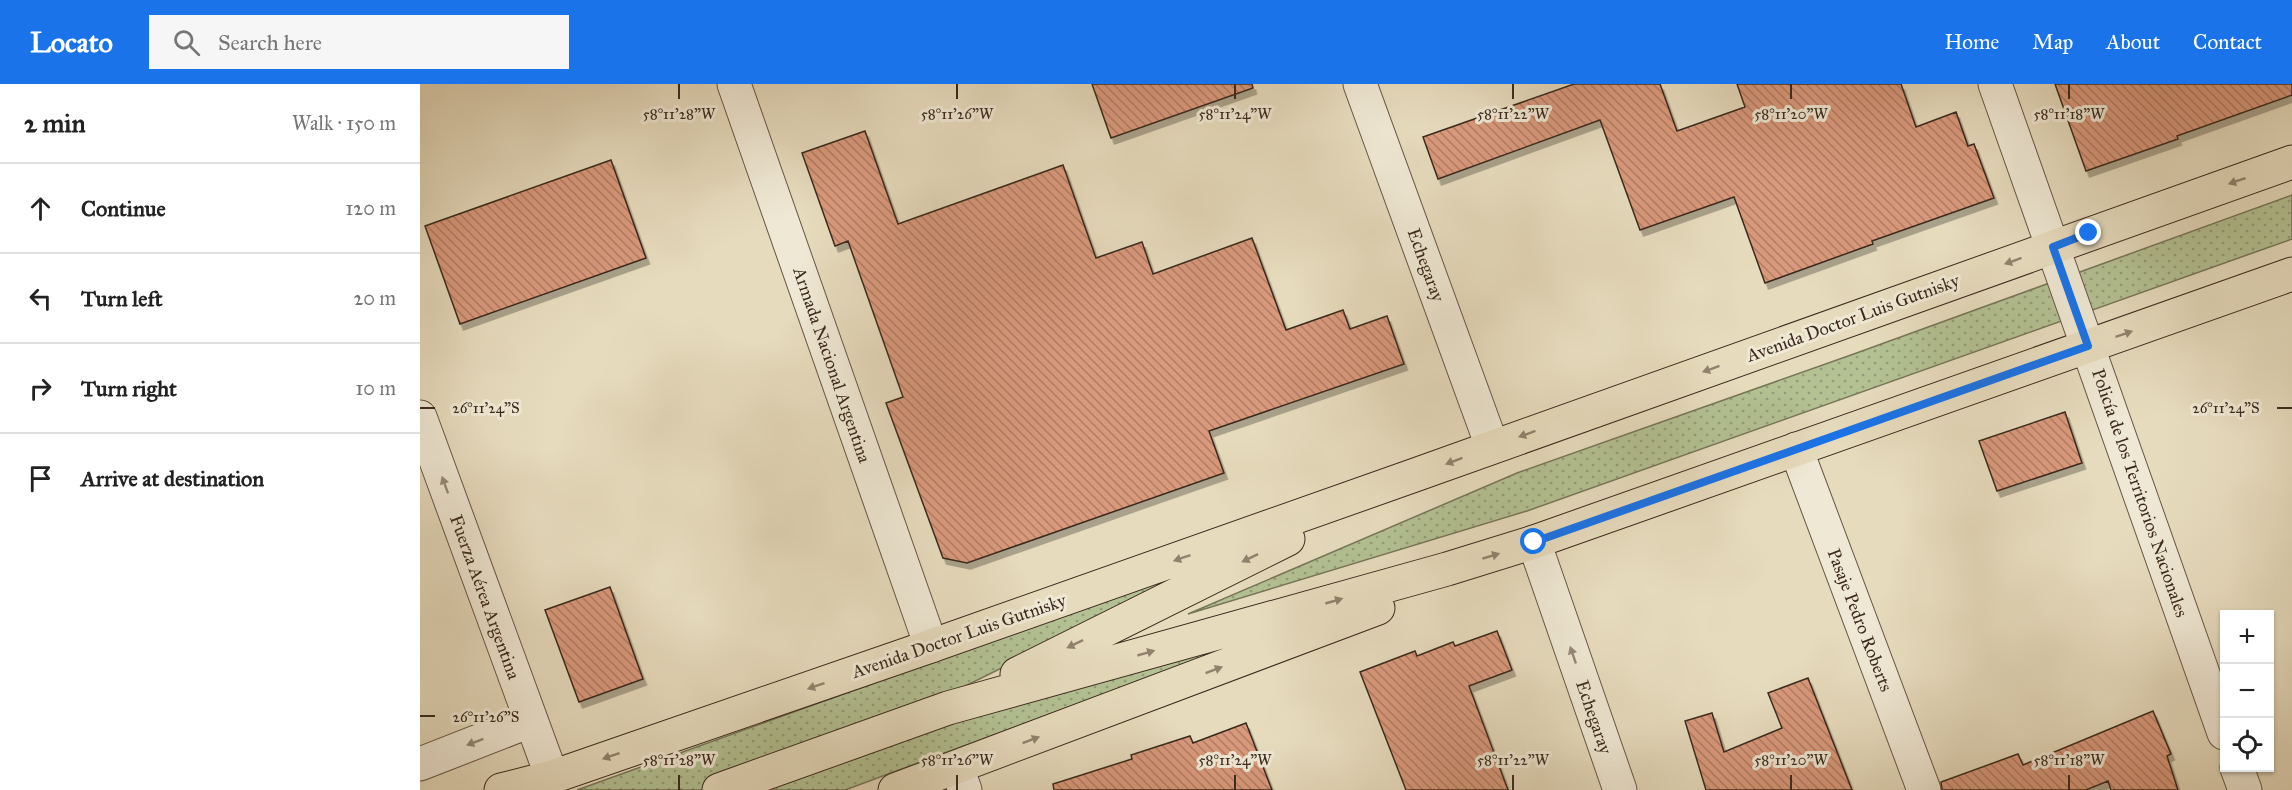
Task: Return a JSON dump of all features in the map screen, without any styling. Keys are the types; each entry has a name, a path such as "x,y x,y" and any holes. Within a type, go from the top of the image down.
{"main road":[{"name":"Avenida Doctor Luis Gutnisky","path":"501,790 552,777 931,646 2292,162"},
{"name":"Avenida Doctor Luis Gutnisky","path":"719,790 948,708 1447,569 1534,542 2292,274"},
{"name":"Avenida Doctor Luis Gutnisky","path":"948,708 1415,475"},
{"name":"Avenida Doctor Luis Gutnisky","path":"895,790 961,779 1383,606 1447,569"}],"street":[{"name":"Armada Nacional Argentina","path":"734,84 931,646"},
{"name":"Echegaray","path":"1360,84 1492,446"},
{"name":"Policía de los Territorios Nacionales","path":"1995,84 2220,722"},
{"name":"Fuerza Aérea Argentina","path":"420,417 552,777"},
{"name":"Pasaje Pedro Roberts","path":"1796,449 1924,790"},
{"name":"Echegaray","path":"1534,542 1620,790"},
{"path":"420,764 530,721"},
{"path":"2238,772 2245,790"}],"green space":[{"path":"2292,195 2292,239 1527,511 1188,614 1517,473"},
{"path":"1230,555 838,749 1355,601 845,790 577,790"}],"building":[{"path":"1092,84 1252,84 1253,88 1111,138"},
{"path":"1574,84 1660,84 1677,131 1745,107 1737,84 1901,84 1916,127 1956,112 1968,146 1974,144 1994,198 1872,241 1873,244 1765,283 1734,197 1640,230 1600,120 1438,179 1423,137"},
{"path":"2055,84 2292,84 2292,95 2177,136 2178,139 2086,171"},
{"path":"865,131 898,224 1063,165 1096,258 1142,242 1153,274 1252,238 1286,330 1343,310 1350,329 1387,316 1404,364 1209,431 1224,473 967,563 943,558 886,403 903,397 848,241 835,246 802,153"},
{"path":"611,160 646,258 460,324 425,226"},
{"path":"2065,412 2082,463 1997,491 1979,441"},
{"path":"610,587 643,679 579,702 545,610"},
{"path":"1497,631 1512,670 1469,686 1508,790 1406,790 1360,672 1415,651 1417,656 1453,642 1455,646"},
{"path":"1808,678 1852,790 1706,790 1685,721 1712,713 1724,752 1782,728 1768,693"},
{"path":"2153,711 2171,754 2167,756 2178,790 2111,790 2108,781 2086,790 1942,790 1941,782 2018,754 2023,765"},
{"path":"1246,723 1272,790 1054,790 1053,784 1132,759 1131,755 1190,736 1193,743"}],"route":[{"path":"1534,542 2088,346 2053,247 2089,233"}]}
